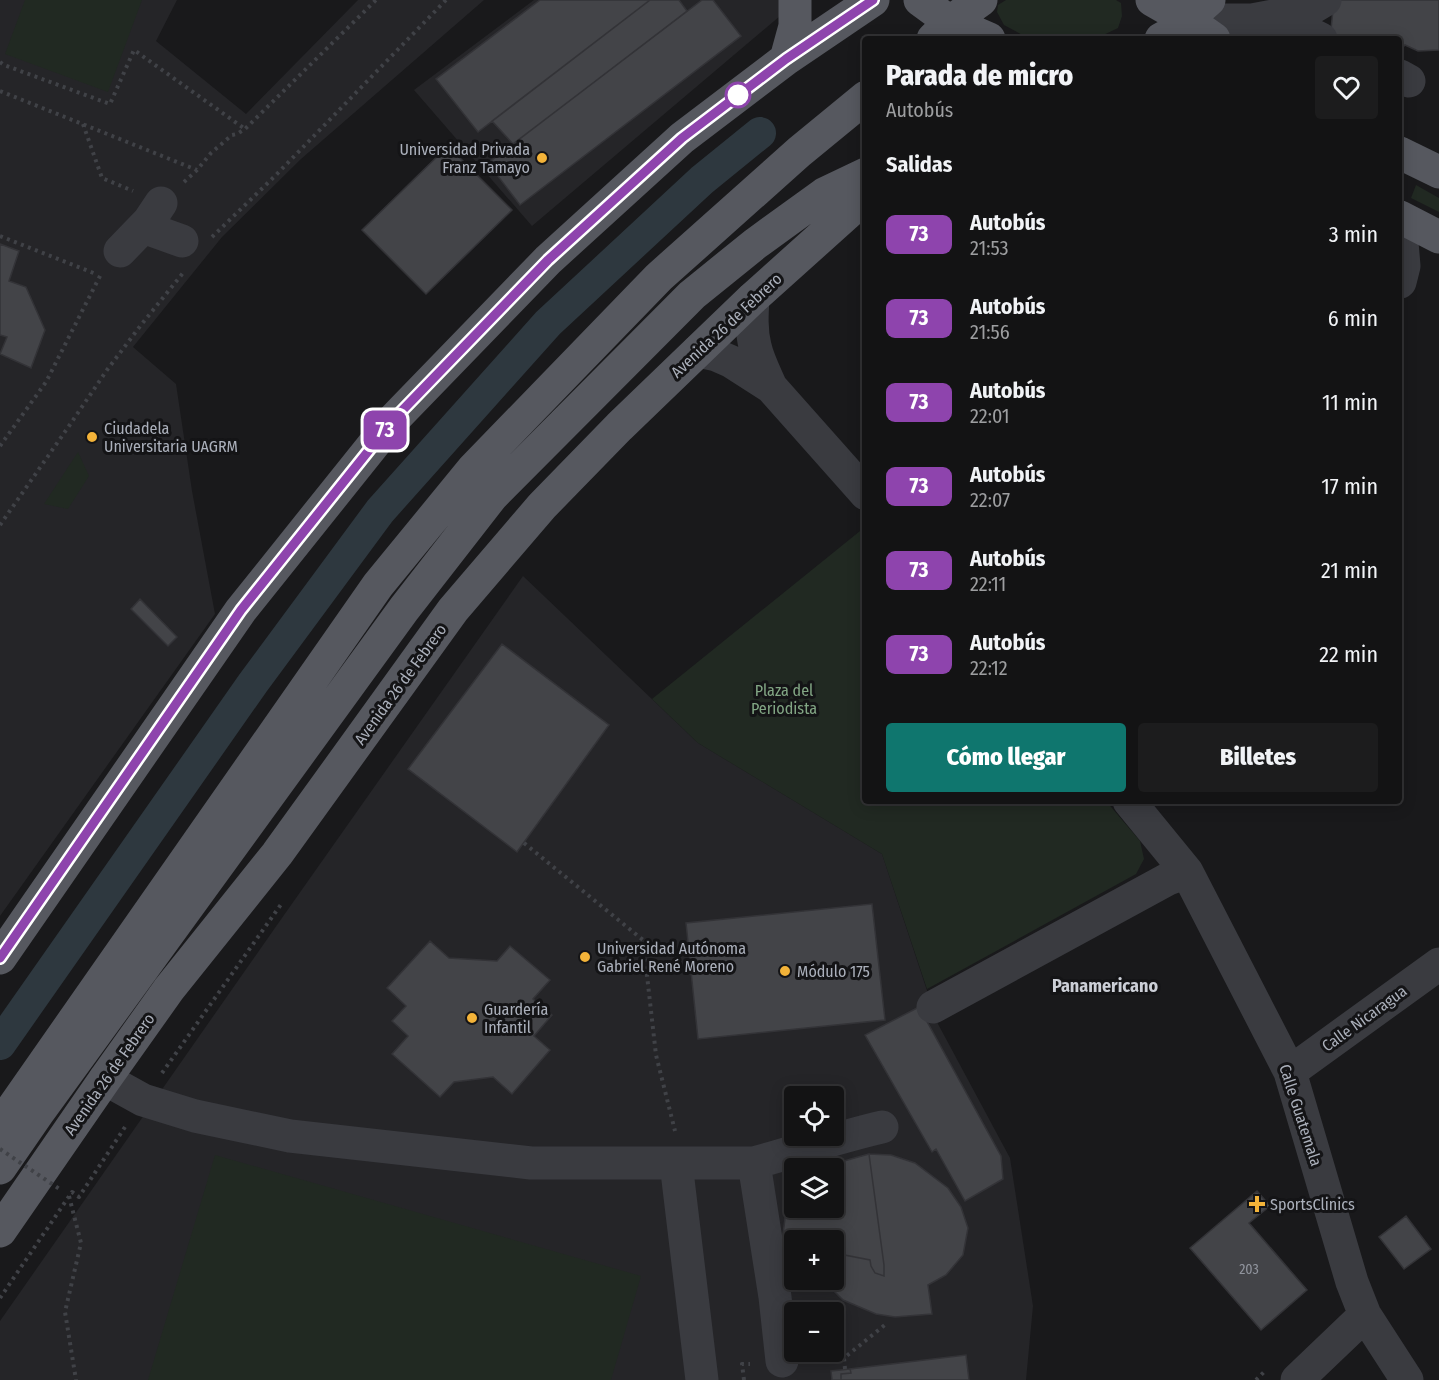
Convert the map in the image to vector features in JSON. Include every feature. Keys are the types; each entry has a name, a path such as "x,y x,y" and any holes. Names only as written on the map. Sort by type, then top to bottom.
{"main road":[{"path":"786,59 795,26 795,0"},
{"path":"0,958 241,610 394,419 548,260 682,138 786,59 873,0"},
{"path":"920,0 941,31 970,36"},
{"path":"941,31 981,0"},
{"path":"1152,0 1198,10 1212,36"},
{"path":"1166,36 1198,10"},
{"path":"0,1126 378,585 473,469 659,277 799,152 862,100"},
{"path":"1402,155 1439,172"},
{"name":"Avenida 26 de Febrero","path":"0,1168 404,609 492,496 692,295 755,244 824,194 862,176"},
{"name":"Avenida 26 de Febrero","path":"0,1231 169,989 277,854 453,610 542,506 619,427 753,298 862,198"},
{"path":"1402,219 1439,237"},
{"path":"40,1110 169,989"}],"street":[{"path":"1252,20 1310,9 1325,0"},
{"path":"1198,10 1252,20 1315,36"},
{"path":"110,263 152,215 182,241"},
{"path":"1402,242 1404,266 1402,274"},
{"path":"753,298 752,324 755,346 771,387"},
{"path":"698,351 732,362 771,387 862,489"},
{"name":"Calle Guatemala","path":"1131,804 1187,872 1290,1072 1352,1282 1365,1315 1407,1380"},
{"path":"933,1007 1168,879 1187,872"},
{"name":"Calle Nicaragua","path":"1290,1072 1439,964"},
{"path":"105,1079 143,1100 195,1116 290,1136 531,1163 754,1163 882,1127"},
{"path":"679,1163 702,1380"},
{"path":"754,1163 775,1297 782,1361"},
{"path":"1284,1373 1365,1315"}],"path":[{"path":"83,124 102,178 152,215 211,153 232,135 245,129 376,0"},
{"path":"0,62 110,104 134,50 245,129"},
{"path":"0,91 197,170"},
{"path":"0,236 110,263 46,382 0,446"},
{"path":"524,843 643,940 656,1055 679,1163"},
{"path":"0,1298 72,1192 79,1197 143,1100 286,897"},
{"path":"0,1149 61,1190"},
{"path":"69,1196 81,1243 65,1312 76,1380"},
{"path":"845,1369 844,1358 886,1324"},
{"path":"742,1364 744,1380"},
{"path":"1256,1380 1284,1373"}],"shaded area":[{"name":"Ciudadela Universitaria UAGRM","path":"0,0 177,0 156,41 246,114 358,0 484,0 301,159 222,237 133,347 176,384 192,491 215,614 0,916"},
{"name":"Universidad Privada Franz Tamayo","path":"534,0 781,0 780,16 532,226 414,90"},
{"name":"Universidad Autónoma Gabriel René Moreno","path":"523,576 698,743 882,854 938,1024 1010,1158 1033,1306 1026,1380 0,1380 0,1321"}],"green space":[{"path":"25,0 142,0 108,92 5,54"},
{"path":"1006,0 1116,0 1121,3 1122,16 1118,28 1101,36 1024,36 1004,25 997,12 998,5"},
{"path":"1416,185 1439,198 1439,212 1411,198"},
{"path":"78,452 89,476 68,509 44,504"},
{"name":"Plaza del Periodista","path":"862,529 862,804 1109,804 1140,841 1144,859 1136,874 927,989 882,854 698,743 652,699"},
{"path":"215,1155 641,1276 611,1380 148,1380"}],"building":[{"path":"540,0 650,0 478,132 436,79"},
{"path":"650,0 679,0 687,11 513,144 492,121"},
{"path":"702,0 713,0 741,36 520,205 488,163"},
{"path":"1334,0 1439,0 1439,50 1418,51 1405,45 1402,48 1402,36 1330,36"},
{"path":"448,146 512,210 426,294 362,230"},
{"path":"0,244 19,251 9,281 26,287 45,330 31,368 0,354 7,337 0,335"},
{"path":"140,599 177,637 168,646 131,609"},
{"path":"502,644 609,725 517,852 408,769"},
{"name":"Módulo 175","path":"872,904 885,1020 698,1039 686,923"},
{"name":"Guardería Infantil","path":"430,941 449,958 497,961 510,946 550,980 533,999 552,1015 534,1036 550,1050 512,1094 493,1077 454,1082 440,1097 392,1054 408,1036 392,1021 406,1006 387,988"},
{"path":"919,1007 1001,1156 1003,1179 965,1201 936,1149 932,1152 865,1035"},
{"path":"869,1154 884,1276 875,1273 870,1260 844,1255 844,1230 784,1230 784,1243 782,1243 785,1218 844,1218 844,1161"},
{"path":"869,1154 891,1155 915,1163 948,1188 961,1207 968,1228 963,1255 946,1275 928,1285 932,1314 895,1317 876,1314 843,1300 833,1290 844,1290 844,1255 870,1260 875,1273 884,1276"},
{"path":"1257,1191 1270,1206 1249,1223 1307,1290 1261,1330 1190,1248"},
{"path":"1406,1216 1431,1249 1404,1269 1379,1237"},
{"path":"966,1355 969,1380 841,1380 841,1374 851,1373 850,1369"},
{"path":"850,1369 851,1373 841,1374 841,1380 832,1380 831,1371"}],"waterway":[{"path":"0,1044 253,683 380,511 548,323 702,180 760,133"}],"bus line":[{"name":"73","path":"0,958 241,610 394,419 548,260 682,138 786,59 873,0"}],"place":[{"name":"Universidad Privada Franz Tamayo","path":"542,158"},
{"name":"Ciudadela Universitaria UAGRM","path":"92,437"},
{"name":"Universidad Autónoma Gabriel René Moreno","path":"585,957"},
{"name":"Módulo 175","path":"785,971"},
{"name":"Guardería Infantil","path":"472,1018"},
{"name":"SportsClinics","path":"1257,1204"}],"district":[{"name":"Panamericano","path":"1105,986"}]}
